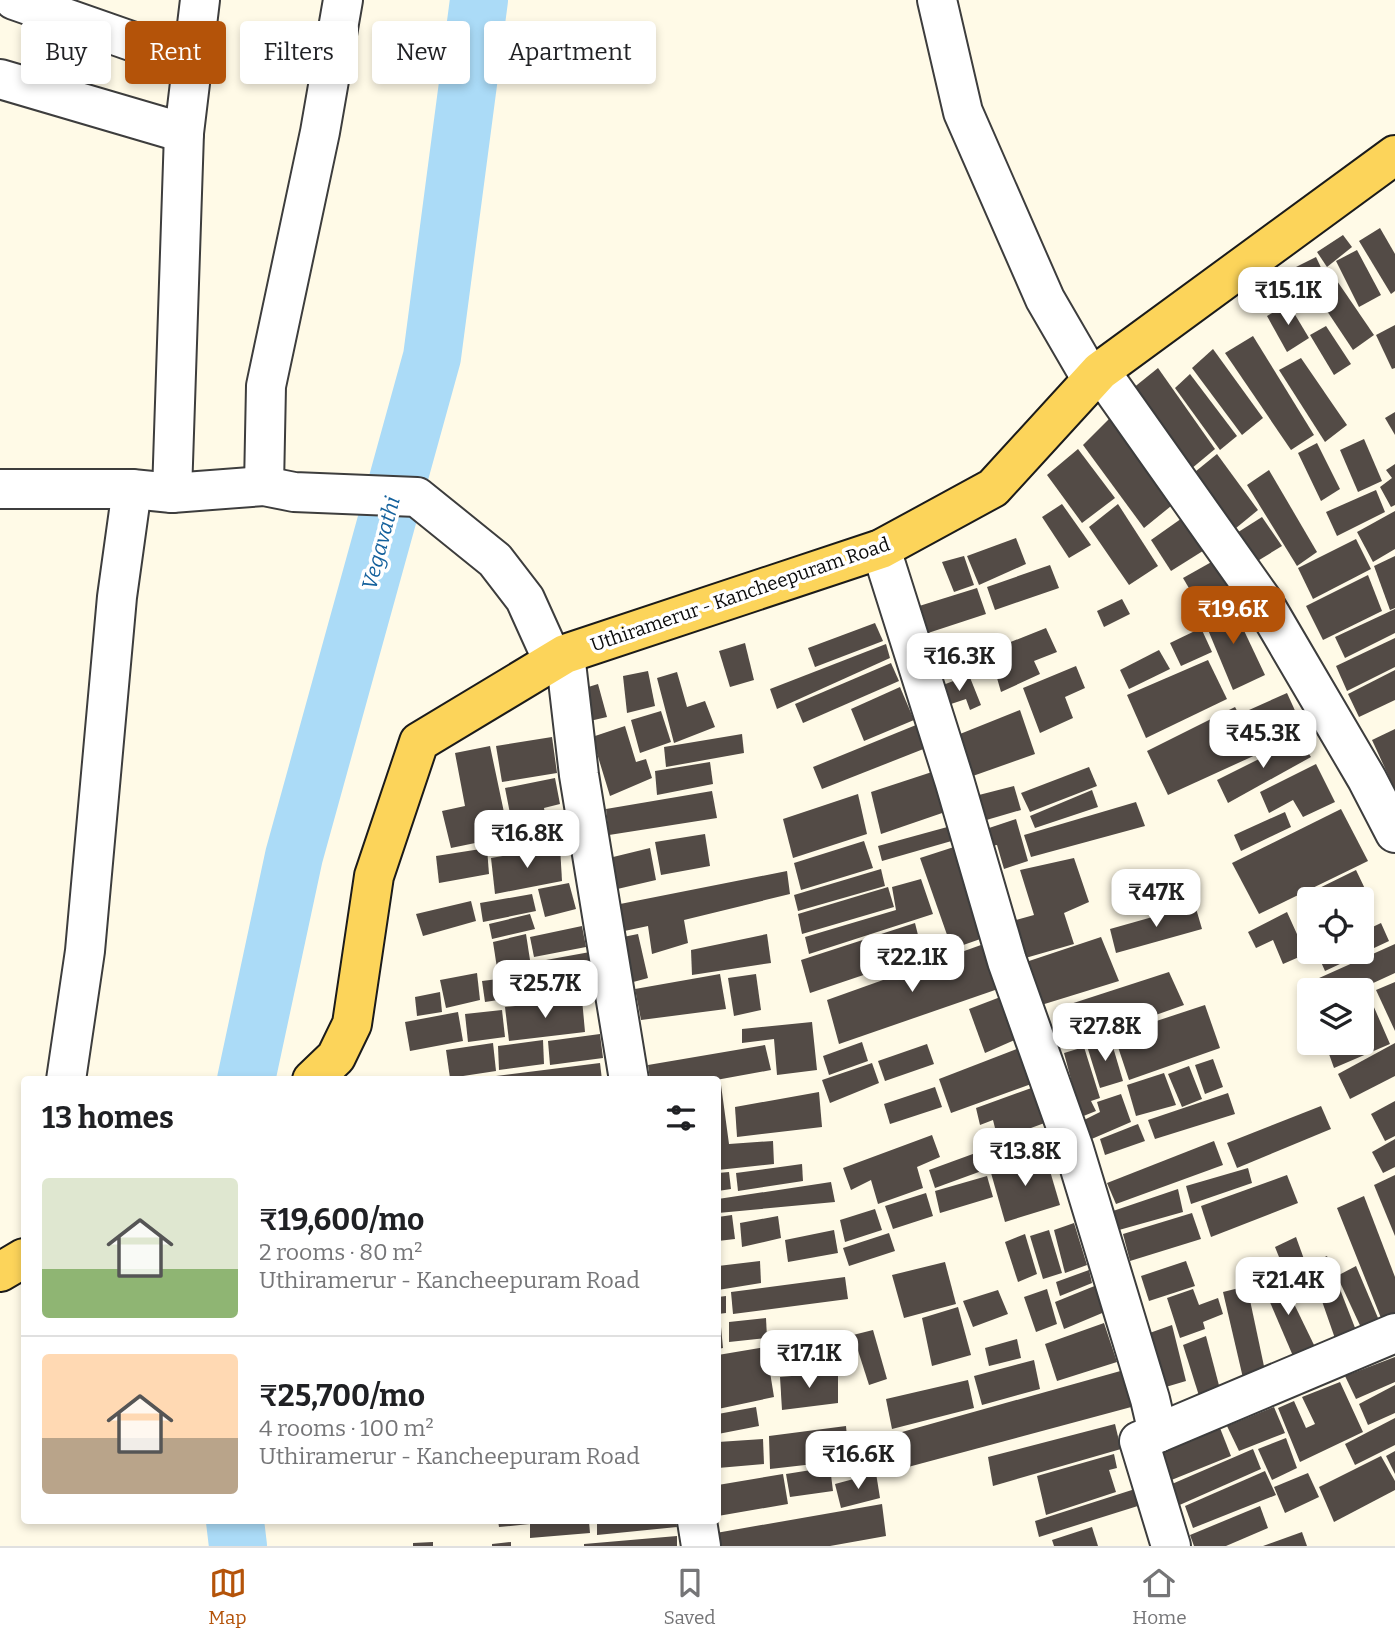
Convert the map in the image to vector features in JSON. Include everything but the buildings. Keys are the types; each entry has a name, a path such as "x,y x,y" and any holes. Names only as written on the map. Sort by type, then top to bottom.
{"main road":[{"name":"Uthiramerur - Kancheepuram Road","path":"316,1076 336,1057 352,1024 374,876 419,742 559,657 881,550 993,488 1096,376 1395,155"},
{"path":"0,1272 21,1260"}],"street":[{"path":"14,0 125,39"},
{"path":"198,21 200,0"},
{"path":"279,489 266,386 320,131 344,0"},
{"path":"937,0 963,112 1045,299 1096,376 1262,600 1367,779 1395,833"},
{"path":"0,79 184,132"},
{"path":"172,493 184,132 191,84"},
{"path":"0,489 132,489 172,493 279,489 417,497 495,560 525,599 559,657 628,1076"},
{"path":"67,1076 85,951 117,597 132,489"},
{"path":"881,550 955,782 1007,961 1074,1149 1158,1433"},
{"path":"1171,1546 1139,1441 1395,1333"},
{"path":"697,1524 701,1546"}],"waterway":[{"name":"Vegavathi","path":"247,1076 294,856 432,357 479,0"},
{"name":"Vegavathi","path":"235,1524 238,1546"}]}
